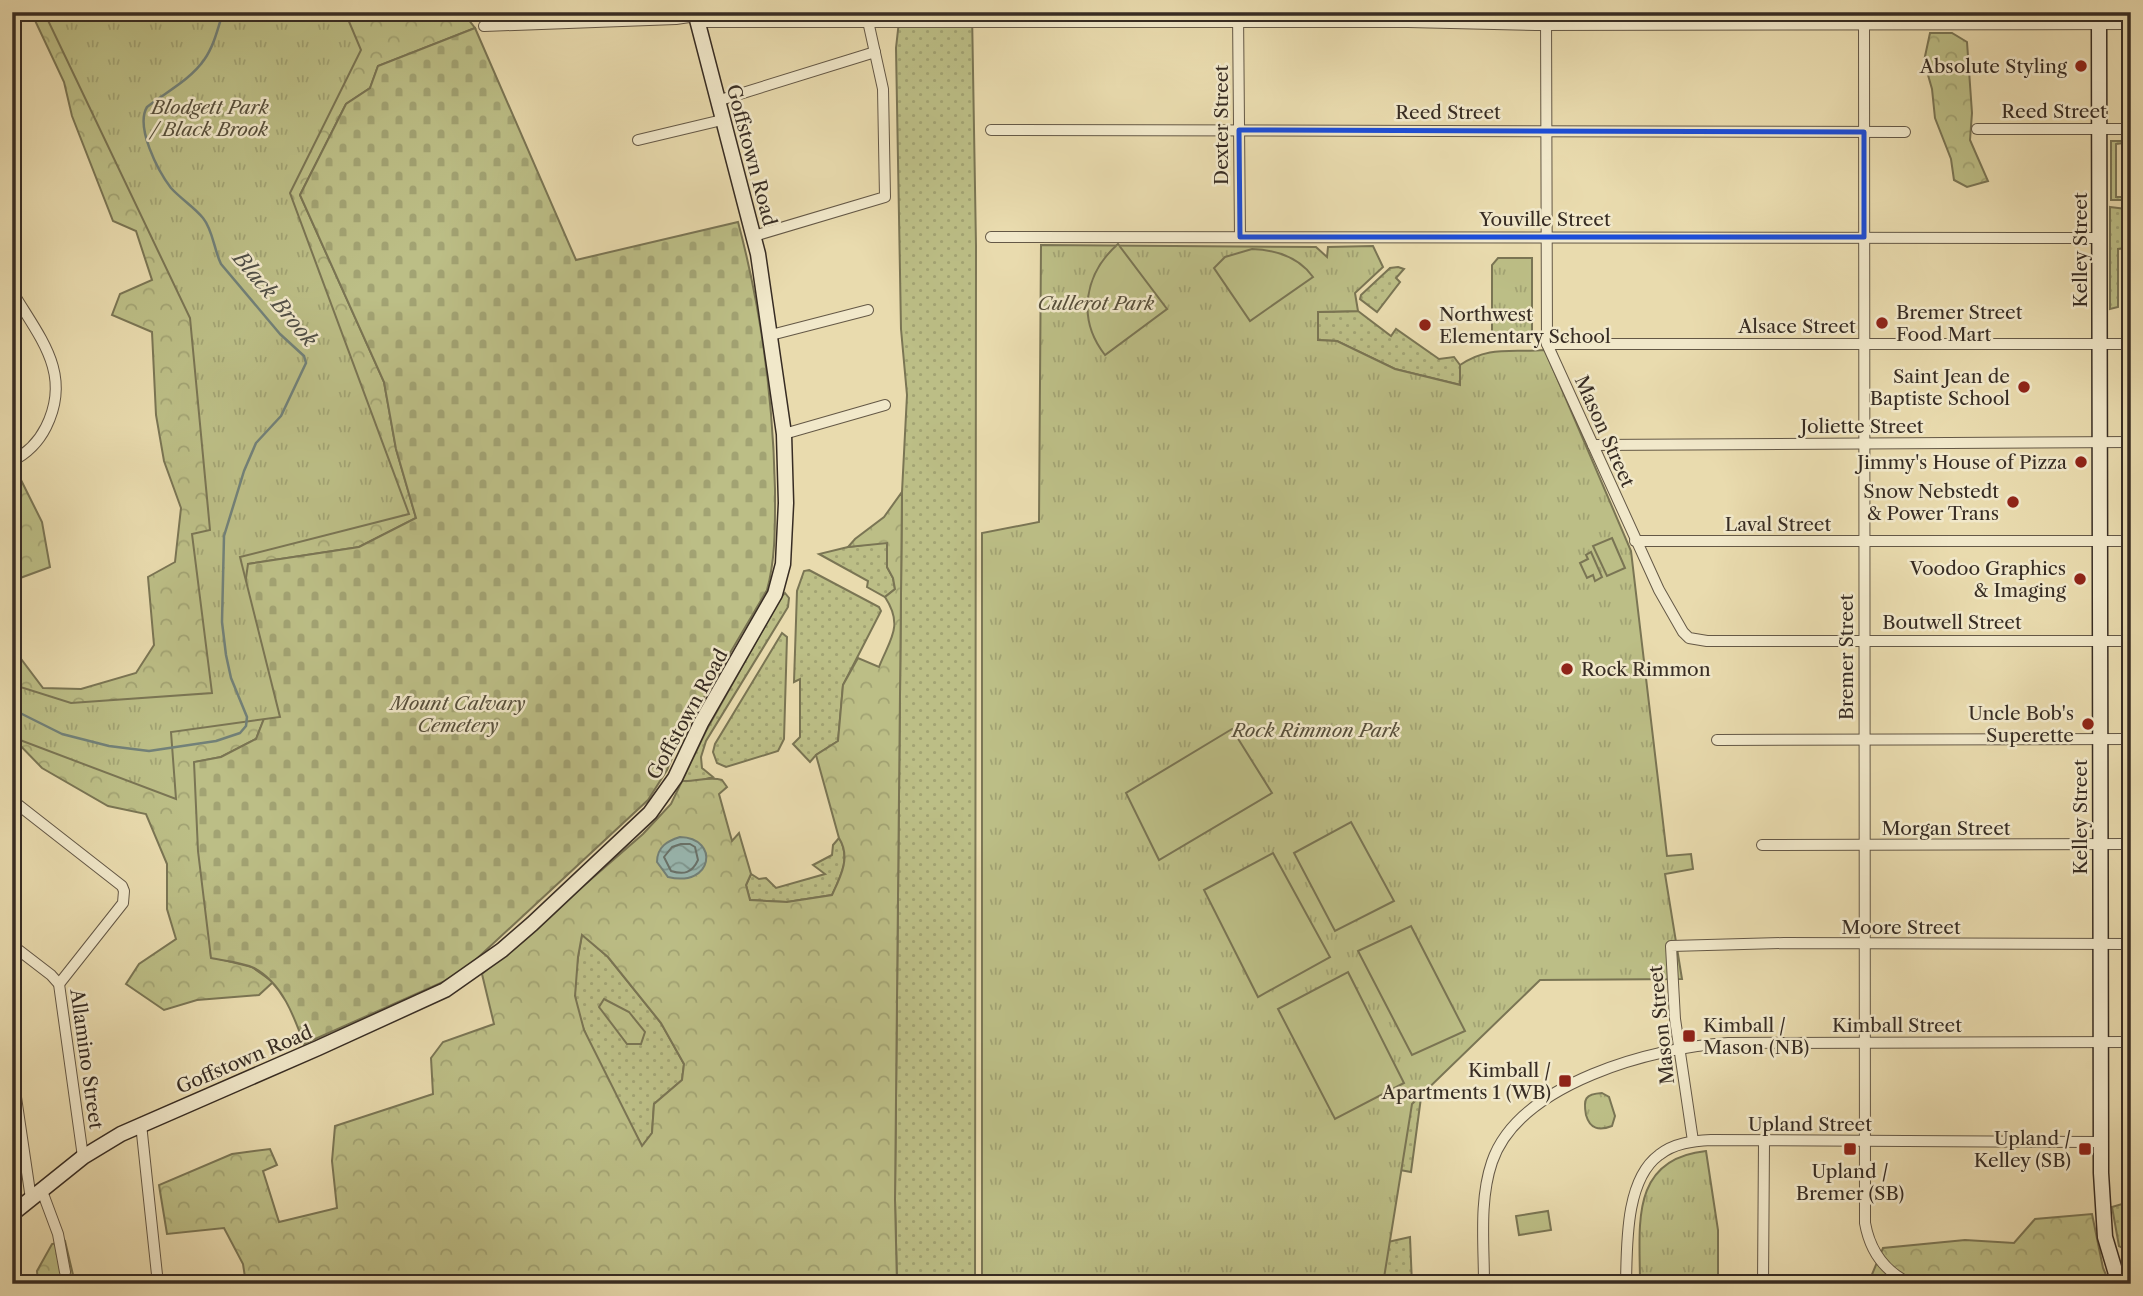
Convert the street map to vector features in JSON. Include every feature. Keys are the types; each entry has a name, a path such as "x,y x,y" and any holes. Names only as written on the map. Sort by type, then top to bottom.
{"main road":[{"name":"Goffstown Road","path":"12,1214 83,1157 141,1124 445,990 502,950 533,924 650,813 675,778 701,723 775,594 784,548 786,481 784,434 754,236 696,17"},
{"name":"Kelley Street","path":"2099,18 2099,944 2102,1216 2105,1237 2119,1284"}],"street":[{"path":"754,236 885,197 883,89 866,12"},
{"name":"Mason Street","path":"1545,12 1548,344 1635,541 1659,590 1689,638"},
{"path":"484,26 696,17 869,24 1238,18 1546,25 1864,18 2099,18 2131,24"},
{"name":"Dexter Street","path":"1238,18 1240,237"},
{"name":"Bremer Street","path":"1864,18 1865,1223 1870,1242 1880,1261 1911,1284"},
{"path":"718,101 875,52"},
{"path":"638,141 722,120"},
{"name":"Reed Street","path":"1977,129 2131,129"},
{"name":"Reed Street","path":"991,130 1905,132"},
{"name":"Youville Street","path":"991,237 2099,239"},
{"path":"12,291 48,352 58,394 52,415 40,439 26,453 12,461"},
{"path":"771,335 868,310"},
{"name":"Alsace Street","path":"1548,344 2131,344"},
{"path":"784,434 885,405"},
{"name":"Joliette Street","path":"1592,445 2131,442"},
{"name":"Laval Street","path":"1635,541 2131,541"},
{"name":"Boutwell Street","path":"1689,638 1706,641 2131,641"},
{"path":"1717,740 2131,739"},
{"path":"12,800 122,886 124,891 123,903 59,984"},
{"name":"Morgan Street","path":"1762,845 2131,844"},
{"name":"Moore Street","path":"1671,946 2131,944"},
{"name":"Allamino Street","path":"12,945 59,984 83,1157"},
{"name":"Mason Street","path":"1671,946 1673,993 1693,1141"},
{"name":"Kimball Street","path":"1484,1284 1484,1215 1488,1174 1494,1155 1511,1129 1532,1107 1613,1067 1680,1047 1728,1042 2131,1042"},
{"path":"14,1084 36,1195 58,1234 65,1272"},
{"path":"141,1124 158,1284"},
{"name":"Upland Street","path":"1626,1284 1628,1230 1640,1180 1651,1161 1679,1145 1693,1141 2101,1142"},
{"path":"1763,1284 1764,1142"}],"highlighted area":[{"path":"1239,130 1864,132 1864,237 1240,237"}],"green space":[{"name":"Blodgett Park / Black Brook","path":"31,12 451,12 456,19 468,19 475,28 378,66 370,88 346,104 300,195 384,382 396,449 416,518 359,547 248,564 265,716 256,739 221,757 195,762 211,957 252,967 273,982 259,995 197,1000 164,1010 126,984 139,964 176,939 167,909 167,864 146,814 108,806 42,768 12,737 12,647 43,688 81,689 136,673 154,645 148,577 175,562 181,508 164,461 156,415 152,332 112,315 120,294 152,280 136,231 113,221 72,116 64,82"},
{"name":"Blodgett Park / Black Brook","path":"44,12 345,12 361,50 290,193 409,514 240,557 280,717 171,732 176,799 12,737 12,663 14,685 71,703 212,693 192,534 210,530 190,318"},
{"path":"900,12 972,12 976,246 975,1284 897,1284 895,1200 902,492 907,395 901,329 896,48"},
{"name":"Mount Calvary Cemetery","path":"475,28 576,260 738,222 759,321 772,421 775,489 772,565 767,590 682,735 667,770 648,800 470,965 443,982 304,1044 286,1001 264,974 244,964 211,958 198,851 194,762 221,757 256,739 265,716 242,606 248,564 359,547 416,518 396,449 384,382 300,195 346,104 370,88 378,66"},
{"path":"1930,33 1952,33 1967,42 1972,113 1970,140 1988,181 1967,187 1954,180 1951,159 1935,118 1932,89 1924,61"},
{"path":"2111,141 2124,141 2116,144 2116,197 2131,197 2131,200 2111,200"},
{"path":"2110,207 2126,209 2131,229 2126,248 2118,249 2118,307 2110,309"},
{"name":"Cullerot Park","path":"1118,244 1167,309 1105,355 1090,326 1088,296 1098,268"},
{"name":"Rock Rimmon Park","path":"1041,245 1316,247 1327,257 1328,247 1373,246 1383,267 1355,293 1358,311 1318,312 1318,340 1337,341 1395,369 1460,385 1460,365 1471,359 1491,352 1545,350 1631,551 1667,856 1691,854 1693,869 1665,874 1682,979 1540,980 1412,1104 1383,1284 982,1284 982,533 1039,522"},
{"path":"1252,249 1286,256 1301,264 1313,277 1250,321 1214,268 1225,257"},
{"path":"1498,258 1532,258 1532,337 1492,337 1492,265"},
{"path":"1390,268 1404,269 1396,278 1400,282 1377,312 1360,299"},
{"path":"1358,311 1391,336 1396,329 1439,359 1454,357 1460,365 1461,385 1395,369 1337,341 1317,340 1318,312"},
{"path":"17,472 42,522 50,567 12,581 12,474"},
{"path":"902,492 895,1200 897,1284 246,1284 243,1264 224,1228 167,1234 159,1185 232,1154 270,1149 277,1165 263,1171 279,1222 337,1208 332,1161 335,1126 433,1094 431,1058 443,1042 494,1024 482,974 643,834 671,804 682,781 717,779 722,780 727,787 719,794 732,841 739,833 751,874 746,885 750,900 787,902 832,895 839,881 844,852 816,755 838,741 843,685 858,658 879,667 891,640 894,616 885,597 895,589 887,567 887,543 848,547 884,517","holes":["582,935 608,957 661,1023 684,1064 682,1080 654,1104 652,1133 642,1146 584,1030 575,996"]},
{"path":"1612,538 1625,568 1607,576 1593,546"},
{"path":"887,542 887,567 895,589 885,597 867,587 868,581 819,554 848,547"},
{"path":"1591,552 1602,577 1595,581 1593,575 1587,578 1580,563 1588,559 1586,555"},
{"path":"809,570 879,607 881,611 843,685 838,741 810,762 793,744 800,737 800,679 794,682 797,591 804,571"},
{"path":"785,593 789,598 788,607 706,741 701,757 702,768 713,777 695,782 682,781 706,731"},
{"path":"782,633 787,637 784,739 778,751 726,767 717,763 713,752 715,744"},
{"path":"1232,729 1272,793 1159,860 1126,793"},
{"path":"1351,822 1394,901 1335,931 1294,853"},
{"path":"839,838 843,845 844,859 832,895 787,902 750,900 746,885 751,874 759,879 766,878 776,888 825,874 813,865 832,855 833,845"},
{"path":"1273,853 1330,957 1258,997 1204,890"},
{"path":"1411,926 1465,1031 1412,1055 1358,951"},
{"path":"582,934 608,957 661,1023 684,1064 682,1080 654,1104 652,1133 642,1146 592,1049 577,1009 576,978"},
{"path":"1348,972 1404,1083 1335,1119 1278,1009"},
{"path":"604,999 629,1012 645,1032 641,1044 627,1044 599,1007"},
{"path":"1422,1090 1411,1172 1378,1166 1379,1131"},
{"path":"1602,1093 1609,1097 1615,1116 1612,1126 1599,1128 1590,1123 1585,1105 1586,1098"},
{"path":"1706,1151 1718,1230 1718,1284 1640,1284 1641,1219 1644,1199 1651,1181 1663,1167 1681,1157"},
{"path":"2122,1204 2123,1215 2131,1225 2131,1257 2128,1251 2119,1246 2112,1207"},
{"path":"1548,1211 1551,1230 1519,1235 1516,1216"},
{"path":"2092,1214 2103,1268 2110,1284 1868,1284 1883,1248 1965,1240 2014,1243 2035,1219"},
{"path":"1410,1237 1412,1284 1380,1284 1370,1246"},
{"path":"65,1241 73,1284 38,1284 37,1271 52,1244"}],"water":[{"path":"680,837 693,839 701,845 706,853 706,862 694,876 668,877 657,862 659,852 667,843"}],"waterway":[{"name":"Black Brook","path":"12,709 62,734 109,746 149,751 216,741 240,733 246,726 247,717 231,678 222,622 224,536 244,471 256,443 281,416 306,363 304,356 280,334 221,264 206,223 171,188 160,171 144,126 147,107 185,80 204,60 213,43 223,12"}],"place":[{"name":"Absolute Styling","path":"2081,66"},
{"name":"Bremer Street Food Mart","path":"1882,323"},
{"name":"Northwest Elementary School","path":"1425,325"},
{"name":"Saint Jean de Baptiste School","path":"2024,387"},
{"name":"Jimmy's House of Pizza","path":"2081,462"},
{"name":"Snow Nebstedt & Power Trans","path":"2013,502"},
{"name":"Voodoo Graphics & Imaging","path":"2080,579"},
{"name":"Rock Rimmon","path":"1567,669"},
{"name":"Uncle Bob's Superette","path":"2088,724"},
{"name":"Kimball / Mason (NB)","path":"1689,1036"},
{"name":"Kimball / Apartments 1 (WB)","path":"1565,1081"},
{"name":"Upland / Bremer (SB)","path":"1850,1149"},
{"name":"Upland / Kelley (SB)","path":"2085,1149"}]}
